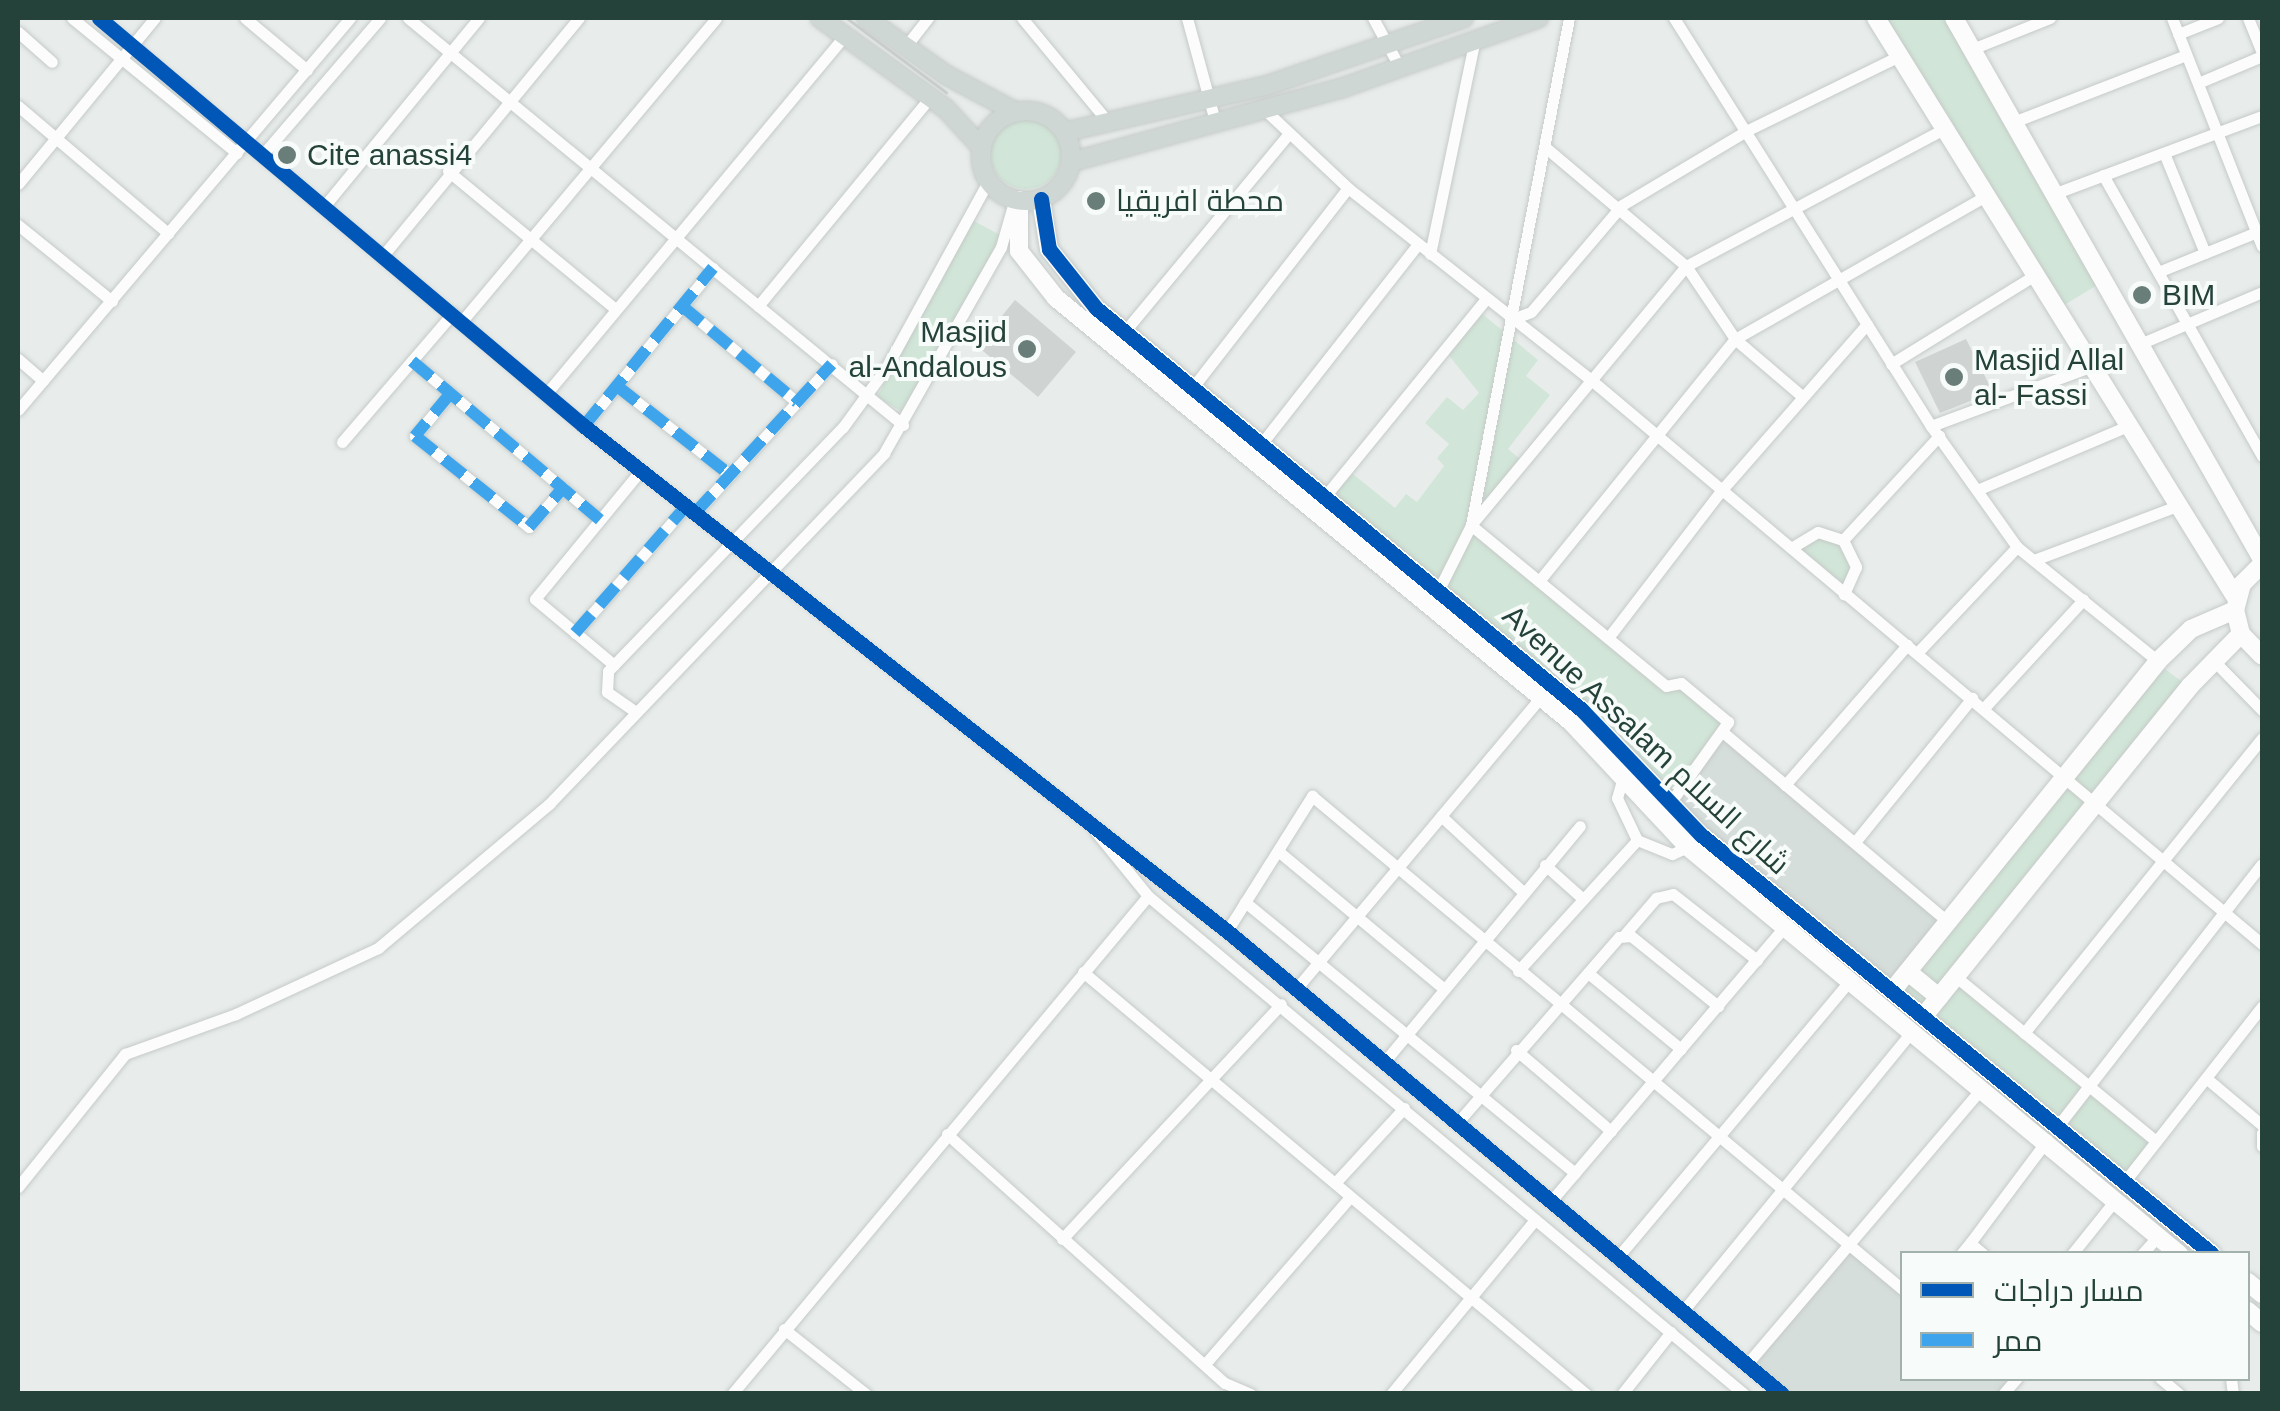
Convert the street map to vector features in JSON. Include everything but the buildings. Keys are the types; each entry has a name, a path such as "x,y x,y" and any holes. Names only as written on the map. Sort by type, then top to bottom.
{"main road":[{"path":"820,18 930,97 982,148 990,180 1017,199 1041,199 1061,184 1071,162 1065,132 1044,114 1016,112 866,18"},
{"path":"1065,132 1212,99 1390,46 1464,18"},
{"path":"1071,162 1265,110 1400,68 1475,38 1540,18"},
{"path":"982,148 994,124 1016,112"}],"street":[{"path":"23,18 18,28 52,62"},
{"path":"72,18 237,153"},
{"path":"99,18 326,204 584,426 1227,930 1782,1394"},
{"path":"18,184 155,18"},
{"path":"245,18 307,70"},
{"path":"18,410 350,18"},
{"path":"264,152 380,18"},
{"path":"408,18 903,424"},
{"path":"326,204 479,18"},
{"path":"384,253 507,98 579,18"},
{"path":"342,442 528,238 716,18"},
{"path":"906,46 928,18"},
{"path":"1022,18 1108,122"},
{"path":"1187,18 1215,121"},
{"path":"1373,18 1400,68"},
{"path":"1471,525 1570,18"},
{"path":"1674,18 1891,364 2017,547 2158,661"},
{"path":"1876,18 2177,506 2235,604 2241,634 2262,656"},
{"path":"1892,992 2158,661 2190,629 2235,604 2262,562 2142,343 1954,18"},
{"path":"2010,18 2017,30"},
{"path":"1972,50 2050,18"},
{"path":"2172,18 2262,246"},
{"path":"2178,34 2218,18"},
{"path":"2198,83 2262,54 2248,18"},
{"path":"546,394 846,34"},
{"path":"1430,254 1475,38"},
{"path":"2016,121 2186,54"},
{"path":"1510,320 1531,312 1622,205 1746,131 1900,56"},
{"path":"758,306 930,97"},
{"path":"18,106 168,234"},
{"path":"1265,110 1287,136 1348,188 1510,320 1590,379 1652,436 2065,775 2262,944"},
{"path":"2056,193 2262,116"},
{"path":"1435,597 1471,525 1686,266 1790,206 1945,128"},
{"path":"1125,331 1287,136"},
{"path":"1545,147 1622,205 1686,266 1735,340 1803,397"},
{"path":"2164,153 2205,254"},
{"path":"448,171 614,308"},
{"path":"2103,175 2262,456"},
{"path":"632,710 605,686 614,665 868,394 990,180"},
{"path":"1193,387 1348,188"},
{"path":"1538,581 1652,436 1735,340 1987,195"},
{"path":"18,1187 126,1054 280,996 396,937 549,804 632,710 771,574 903,424 1010,249 1017,199"},
{"name":"Avenue Assalam شارع السلام","path":"1041,199 1058,266 1125,331 1326,495 1541,697 1607,747 1623,778 1688,847 1850,980 1918,1024 2052,1134 2116,1200 2176,1251"},
{"path":"18,225 112,301"},
{"path":"2158,272 2257,232"},
{"path":"1262,444 1418,244"},
{"name":"Avenue Assalam شارع السلام","path":"1010,249 1056,298 1435,597 1892,992 1982,1088 2125,1182 2208,1251"},
{"path":"584,426 713,268"},
{"path":"1891,364 2035,275"},
{"path":"2142,343 2262,292"},
{"path":"1326,495 1485,300"},
{"path":"682,306 797,402"},
{"path":"1608,638 1720,492 1867,324"},
{"path":"18,359 43,381"},
{"path":"412,362 600,520"},
{"path":"575,633 832,364"},
{"path":"1843,540 1935,431 2092,366"},
{"path":"617,386 730,475"},
{"path":"450,394 415,436 530,527 562,488"},
{"path":"1977,490 2128,426"},
{"path":"614,665 535,600 640,471"},
{"path":"2034,560 2177,506"},
{"path":"1471,525 1666,686 1681,683 1728,722 1725,734 1670,803"},
{"path":"1790,548 1818,532 1843,540 1856,567 1844,594"},
{"path":"1786,784 1912,649 2017,547"},
{"path":"1984,708 2082,600"},
{"path":"1683,1311 1784,1194 1938,997 2100,805 2214,660 2241,634"},
{"path":"2214,660 2262,710"},
{"path":"1296,989 1541,697"},
{"path":"1854,842 1972,698"},
{"path":"1725,734 1948,922"},
{"path":"2024,1033 2262,738"},
{"path":"1623,778 1618,798 1637,840 1672,854 1688,847"},
{"path":"1227,930 1312,796 1718,1140 1900,1287"},
{"path":"1441,816 1522,891"},
{"path":"1385,1061 1522,891 1580,826"},
{"path":"1093,827 1148,896 1744,1394"},
{"path":"1518,971 1637,840"},
{"path":"1278,851 1443,988"},
{"path":"1966,1248 2262,864"},
{"path":"1545,865 1583,899"},
{"path":"1458,1122 1516,1050 1656,898 1673,894 1757,960"},
{"path":"732,1394 1148,896"},
{"path":"1245,902 1575,1173"},
{"path":"1551,1202 1785,926"},
{"path":"1625,934 1718,1006"},
{"path":"1083,972 1207,1082 1335,1183 1586,1394"},
{"path":"1908,972 1938,997"},
{"path":"1588,973 1681,1049"},
{"path":"1955,976 2156,1141"},
{"path":"1617,1258 1850,980"},
{"path":"1062,1238 1281,1004"},
{"path":"2125,1182 2262,1006"},
{"path":"1516,1050 1611,1131"},
{"path":"2206,1078 2262,1125"},
{"path":"1747,1364 1852,1246 1982,1088"},
{"path":"1335,1183 1404,1108"},
{"path":"2262,1133 2262,1146"},
{"path":"947,1134 1205,1364 1251,1394"},
{"path":"1205,1364 1350,1197"},
{"path":"2074,1251 2116,1200"},
{"path":"1391,1394 1535,1220"},
{"path":"2145,1251 2158,1236"},
{"path":"784,1328 866,1394"},
{"path":"1622,1394 1671,1332"}],"shaded area":[{"path":"1725,734 1948,922 1892,991 1670,803"},
{"path":"1853,1249 1900,1288 1900,1381 2013,1381 2001,1393 1785,1394 1752,1367"}],"green space":[{"path":"1882,18 1960,18 2109,278 2061,307"},
{"path":"1026,117 1052,127 1062,153 1052,179 1026,189 1000,179 990,153 1000,127"},
{"path":"972,220 1002,236 906,414 877,397"},
{"path":"1480,312 1538,360 1526,376 1550,395 1508,449 1521,460 1471,525 1672,689 1679,683 1731,726 1670,803 1326,495 1353,474 1395,508 1406,494 1417,502 1444,466 1437,458 1449,444 1425,423 1447,397 1463,410 1479,393 1447,353"},
{"path":"1813,536 1839,542 1852,564 1847,587 1796,545"},
{"path":"2158,664 2188,686 1956,975 2156,1141 2125,1181 1892,991"}],"tram line":[{"path":"847,18 946,92"}],"marked path":[{"path":"584,426 713,268"},
{"path":"682,306 797,402"},
{"path":"412,361 600,520"},
{"path":"695,513 832,364"},
{"path":"617,386 730,475"},
{"path":"450,394 415,436 529,527 563,488"},
{"path":"575,633 686,506"}],"cycle path":[{"path":"99,18 584,426 1227,931 1782,1394"},
{"path":"1041,199 1049,249 1096,308 1582,710 1700,834 2208,1251"}],"place":[{"name":"Cite anassi4","path":"287,155"},
{"name":"محطة افريقيا","path":"1096,201"},
{"name":"BIM","path":"2142,295"},
{"name":"Masjid al-Andalous","path":"1027,349"},
{"name":"Masjid Allal al- Fassi","path":"1954,377"}]}
